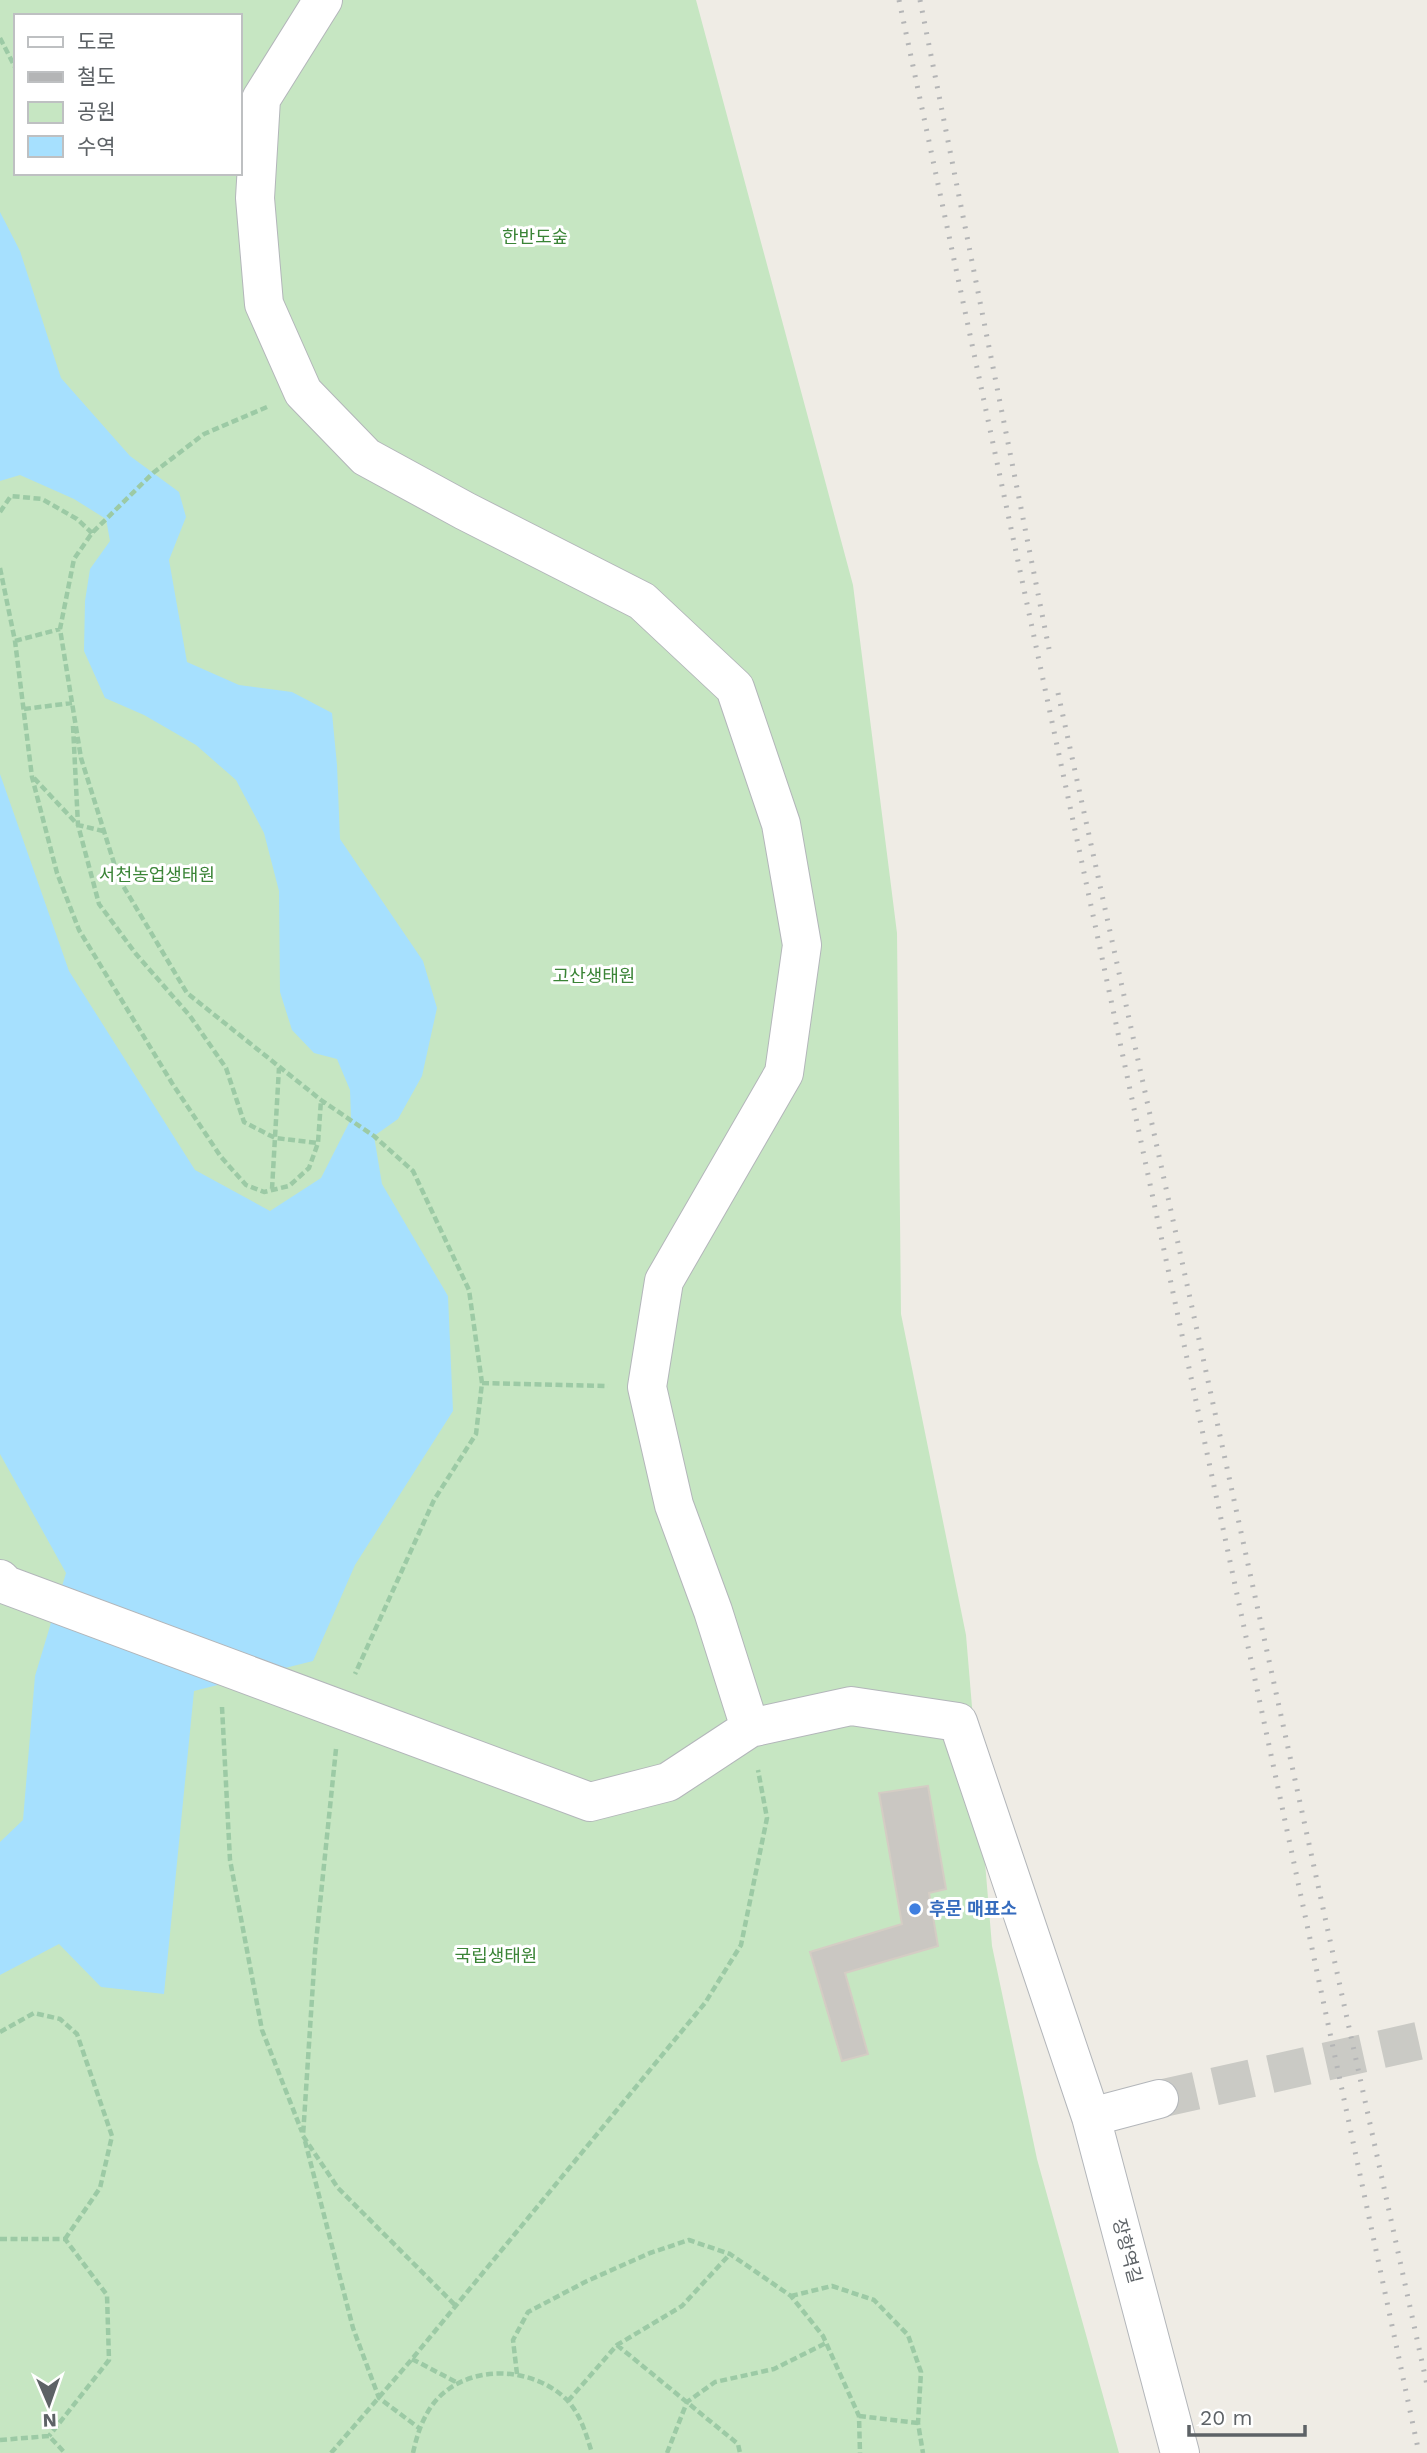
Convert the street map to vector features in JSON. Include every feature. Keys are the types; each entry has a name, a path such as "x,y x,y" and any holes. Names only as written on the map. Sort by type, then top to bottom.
{"street":[{"path":"0,1579 6,1585 590,1802 668,1782 750,1728 713,1611 674,1505 647,1387 664,1281 784,1073 802,945 781,824 735,688 642,601 366,457 303,392 264,304 254,198 261,99 323,0"},
{"name":"장항역길","path":"750,1728 851,1706 958,1722 1091,2117 1180,2453"},
{"path":"1091,2117 1159,2099"}],"path":[{"path":"0,38 14,65"},
{"path":"303,392 204,434 153,473 92,533 74,559 60,629 81,758 118,879 187,993 279,1068 374,1136 413,1171 469,1290 482,1383 476,1434 434,1500 340,1709 315,1952 303,2136 338,2188 456,2306"},
{"path":"0,512 11,496 41,499 77,519 92,533"},
{"path":"0,568 15,641 32,777 57,873 79,930 172,1083 221,1157 246,1185 264,1192 289,1186 309,1168 318,1143 321,1100"},
{"path":"15,641 60,629"},
{"path":"24,709 72,702"},
{"path":"72,702 78,825 99,904 136,954 190,1016 226,1068 244,1122 275,1138 318,1143"},
{"path":"32,777 78,825 104,831"},
{"path":"272,1189 279,1068"},
{"path":"482,1383 647,1387"},
{"path":"220,1665 230,1860 262,2030 303,2136 353,2328 379,2398 419,2428"},
{"path":"331,2453 412,2359 705,2003 741,1945 766,1818 750,1728"},
{"path":"0,2032 34,2013 60,2019 77,2034 112,2136 100,2188 65,2239"},
{"path":"0,2239 65,2239"},
{"path":"0,2440 49,2436 109,2360 107,2295 65,2239"},
{"path":"517,2374 513,2340 528,2312 587,2281 650,2253 689,2240 730,2254 791,2296 823,2336 859,2416 860,2453"},
{"path":"568,2401 617,2345 682,2306 730,2254"},
{"path":"791,2296 832,2286 874,2300 908,2335 921,2372 918,2423 923,2453"},
{"path":"667,2453 687,2402 715,2382 774,2369 826,2343"},
{"path":"617,2345 738,2444 740,2453"},
{"path":"412,2359 458,2384"},
{"path":"413,2453 419,2428 434,2402 458,2384 487,2374 517,2374 544,2383 568,2401 584,2425 592,2453"},
{"path":"859,2416 918,2423"},
{"path":"49,2436 65,2453"}],"green space":[{"name":"국립생태원","path":"0,0 696,0 853,585 897,933 901,1314 966,1635 992,1946 1037,2159 1119,2453 0,2453"}],"water":[{"path":"0,212 20,251 61,378 130,456 179,492 186,517 169,560 187,662 239,685 292,692 332,713 340,839 423,961 437,1008 422,1076 398,1119 374,1136 382,1184 448,1296 453,1411 355,1565 313,1661 194,1691 164,1994 101,1987 59,1944 0,1975 0,1842 23,1820 35,1676 66,1573 0,1454 0,774 69,971 195,1170 270,1211 321,1178 351,1119 350,1090 337,1059 314,1053 292,1030 280,992 279,891 264,833 236,780 196,745 144,715 105,698 84,651 85,601 90,569 110,541 106,519 74,499 20,475 0,481"}],"building":[{"name":"후문 매표소","path":"928,1786 946,1889 929,1893 938,1946 845,1973 868,2054 842,2061 810,1952 902,1924 879,1793"}],"tunnel":[{"path":"1159,2099 1427,2039"}],"railway":[{"path":"899,0 1419,2453"},
{"path":"920,0 1049,649"},
{"path":"1058,693 1427,2385"}],"place":[{"name":"후문 매표소","path":"915,1909"}],"park label":[{"name":"한반도숲","path":"535,237"},
{"name":"서천농업생태원","path":"157,875"},
{"name":"고산생태원","path":"594,976"}]}
